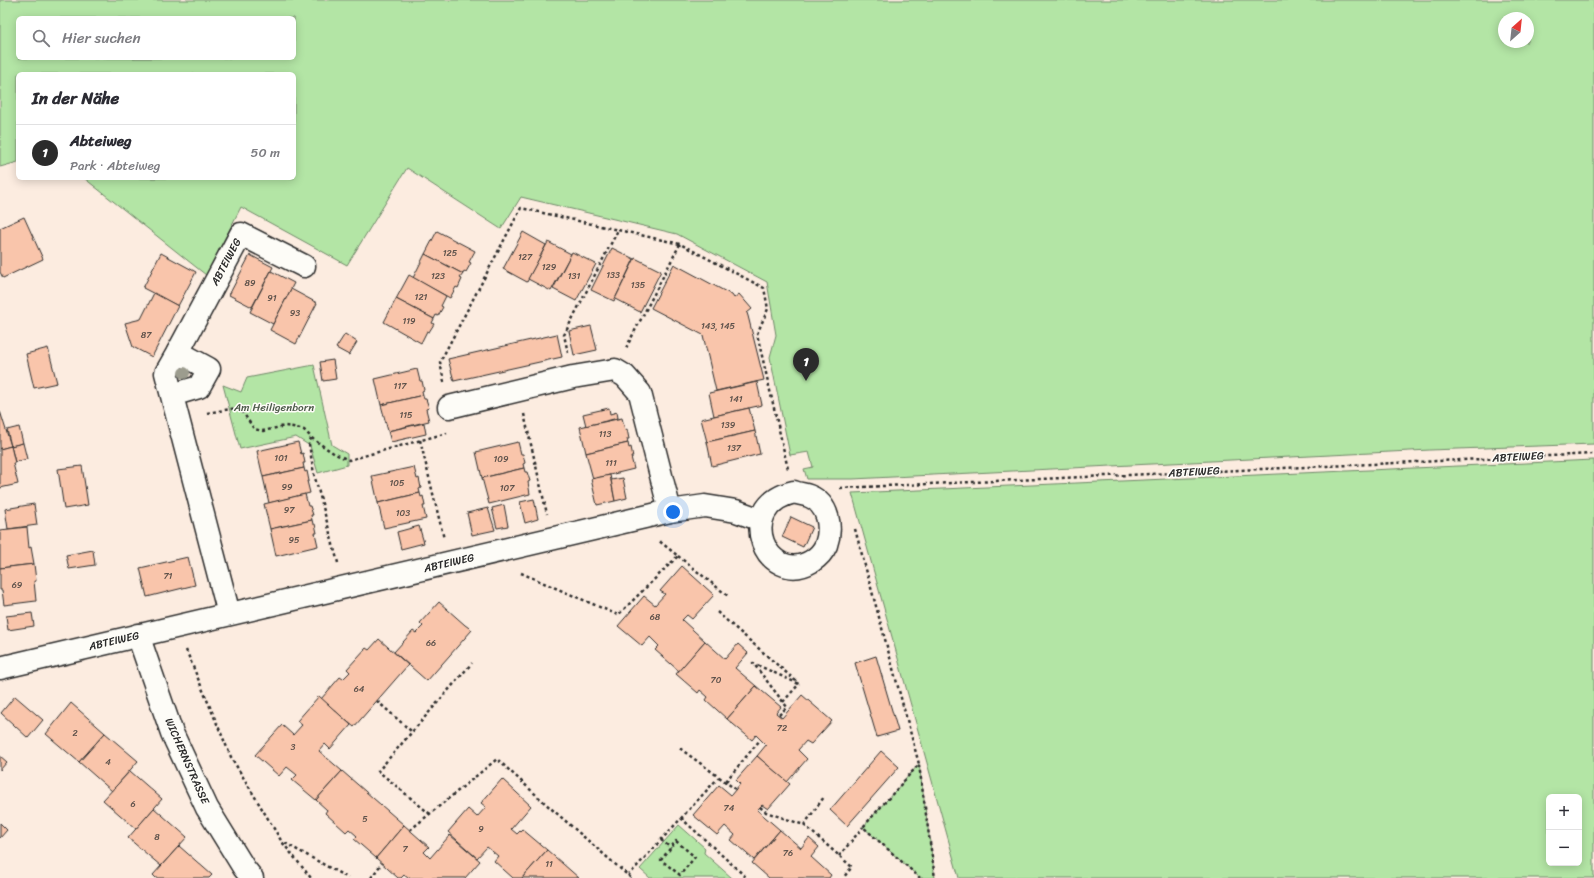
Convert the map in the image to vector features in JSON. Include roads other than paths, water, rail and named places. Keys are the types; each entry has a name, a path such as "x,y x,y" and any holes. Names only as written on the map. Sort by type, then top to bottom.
{"street":[{"name":"ABTEIWEG","path":"228,614 166,373 241,234 304,266"},
{"path":"172,394 199,387 209,370 178,352"},
{"path":"449,407 573,377 615,370 625,376 640,393 670,511"},
{"path":"794,492 809,496 823,507 827,516 829,537 825,548 817,558 807,564 797,566 785,565 775,560 767,552 762,542 760,532 761,520 766,509 776,500 786,494 794,492"},
{"name":"ABTEIWEG","path":"0,668 670,511 705,506 736,511 761,520"},
{"name":"WICHERNSTRASSE","path":"138,635 172,733 207,808 244,868 252,878"}],"place":[{"name":"Abteiweg","path":"806,381"}],"park label":[{"name":"Am Heiligenborn","path":"274,407"}]}
